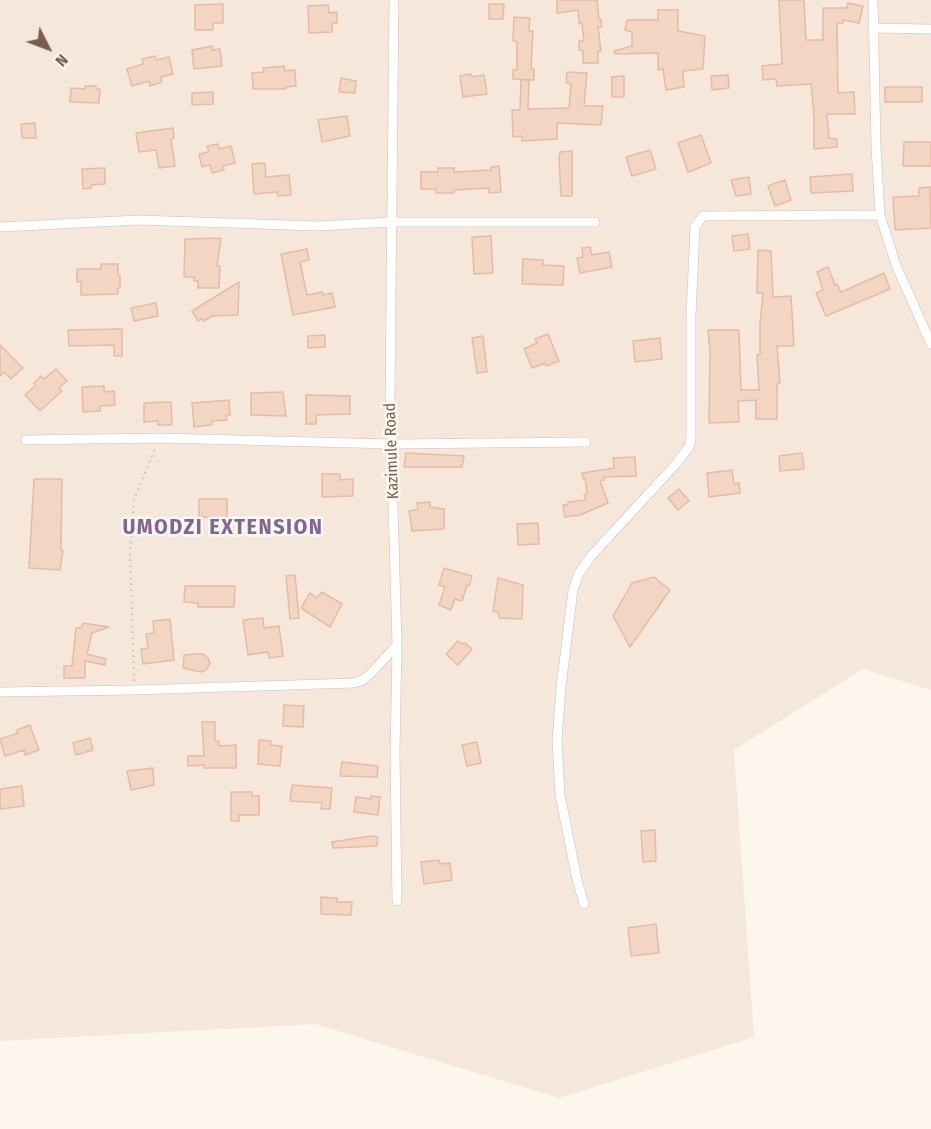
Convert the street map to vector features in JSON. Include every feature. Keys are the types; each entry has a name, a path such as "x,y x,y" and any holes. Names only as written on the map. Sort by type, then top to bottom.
{"street":[{"name":"Kazimule Road","path":"394,0 390,398 397,645 395,752 397,901"},
{"path":"873,0 880,215 896,265 931,344"},
{"path":"874,28 931,29"},
{"path":"584,904 560,795 557,741 573,590 579,573 592,555 647,497 689,447 693,433 691,315 695,227 703,216 880,215"},
{"path":"0,227 138,220 317,226 392,222 595,222"},
{"path":"26,440 160,438 392,444 586,442"},
{"path":"0,692 354,683 363,680 397,645"}],"path":[{"path":"134,690 130,553 134,499 160,438"}],"shaded area":[{"path":"0,0 931,0 931,690 863,669 734,750 754,1037 559,1098 315,1024 0,1041"}],"building":[{"path":"557,0 597,0 602,27 598,27 601,51 598,51 598,63 583,63 583,50 579,50 579,41 584,41 578,10 557,13"},
{"path":"779,0 804,0 806,40 823,40 823,8 847,8 848,3 863,6 859,23 843,20 843,23 837,23 838,93 854,92 855,114 827,114 829,138 837,139 837,147 814,149 811,84 777,86 776,79 763,80 762,66 782,64"},
{"path":"223,4 223,23 213,23 213,30 195,30 195,5"},
{"path":"489,4 504,4 503,19 489,19"},
{"path":"328,5 329,13 337,12 337,23 332,23 332,32 309,33 308,6"},
{"path":"658,10 678,10 678,31 705,36 703,69 683,71 684,87 666,90 663,69 658,70 658,53 615,54 614,51 632,46 632,32 625,30 627,20 658,20"},
{"path":"514,17 530,18 529,31 533,31 531,69 534,69 534,80 513,79 513,70 517,70 517,42 513,41"},
{"path":"212,46 212,50 220,49 222,66 194,69 192,50"},
{"path":"155,56 156,60 169,57 173,74 161,77 162,82 150,86 149,81 132,86 127,69 143,64 142,59"},
{"path":"284,66 285,71 295,70 296,86 286,87 286,89 253,89 252,73 264,72 263,68"},
{"path":"567,72 587,73 584,106 603,106 601,125 557,123 557,139 522,141 522,136 513,137 512,110 520,110 521,80 529,80 528,109 569,108 571,84 566,83"},
{"path":"471,74 472,77 484,75 487,94 463,97 460,76"},
{"path":"728,75 729,88 712,90 711,76"},
{"path":"624,76 624,97 612,97 612,77"},
{"path":"341,78 356,81 355,93 339,92"},
{"path":"85,86 96,86 96,89 100,89 99,103 70,102 71,88 85,89"},
{"path":"885,87 922,87 922,102 885,102"},
{"path":"213,92 213,104 192,105 192,93"},
{"path":"347,116 350,136 322,142 318,120"},
{"path":"35,123 36,138 22,138 21,124"},
{"path":"173,128 174,138 171,139 175,166 159,168 156,150 139,152 136,133"},
{"path":"701,135 711,163 688,172 678,143"},
{"path":"904,142 931,142 931,166 903,166"},
{"path":"218,144 219,149 231,146 235,163 223,166 224,170 212,173 210,165 202,167 199,154 209,152 207,146"},
{"path":"650,150 656,169 632,176 626,157"},
{"path":"572,151 572,196 561,196 560,152"},
{"path":"265,163 266,177 289,175 291,195 278,196 277,192 254,194 252,164"},
{"path":"499,166 501,192 489,193 489,188 454,190 454,193 436,193 436,189 421,189 421,172 438,172 438,168 454,168 454,172 491,170 491,167"},
{"path":"105,168 105,184 91,185 91,188 83,189 82,169"},
{"path":"852,174 853,191 811,193 810,177"},
{"path":"749,177 751,194 736,196 731,180"},
{"path":"785,180 791,200 775,206 768,186"},
{"path":"930,187 931,228 895,230 893,197 919,196 919,188"},
{"path":"748,234 750,249 734,251 732,236"},
{"path":"491,236 493,273 474,274 472,237"},
{"path":"221,238 217,266 220,266 219,288 198,288 198,281 194,281 194,277 184,277 185,239"},
{"path":"590,247 592,255 609,252 612,267 580,273 577,258 583,257 582,248"},
{"path":"307,249 309,260 300,262 307,295 332,293 335,307 293,315 281,254"},
{"path":"758,250 771,251 773,297 791,296 794,346 777,346 780,383 777,384 777,419 756,419 756,400 738,401 739,422 709,423 708,330 739,330 741,390 759,390 757,355 760,354 763,293 757,293"},
{"path":"523,259 543,260 543,265 564,266 563,285 522,284"},
{"path":"101,264 118,264 120,288 118,288 118,294 81,295 81,282 77,282 77,269 101,269"},
{"path":"828,267 835,285 837,284 841,292 884,273 890,289 826,316 816,293 823,290 817,272"},
{"path":"239,282 238,315 212,316 204,321 202,318 198,321 192,311"},
{"path":"156,303 158,316 134,321 131,308"},
{"path":"122,329 122,356 114,356 114,345 69,346 68,330"},
{"path":"548,334 559,361 532,368 524,349 537,343 535,339"},
{"path":"325,335 325,347 308,348 308,336"},
{"path":"483,336 487,372 477,373 472,338"},
{"path":"660,338 662,359 635,362 633,341"},
{"path":"0,345 23,368 11,379 4,372 0,376"},
{"path":"56,369 67,381 59,388 62,391 40,411 25,395 36,385 34,383 41,376 44,379"},
{"path":"104,386 104,392 114,391 115,405 100,406 100,411 83,412 82,387"},
{"path":"283,392 286,416 251,415 251,393"},
{"path":"306,395 350,396 350,414 316,415 316,424 306,424"},
{"path":"229,400 230,415 226,415 227,420 212,421 212,425 194,427 192,403"},
{"path":"171,402 172,425 158,425 158,421 144,422 144,403"},
{"path":"406,453 464,456 462,467 404,467"},
{"path":"802,453 804,469 780,471 779,456"},
{"path":"635,457 636,476 604,477 604,480 600,481 608,503 580,515 565,517 563,505 568,505 568,502 586,500 585,478 583,479 582,473 614,468 613,458"},
{"path":"732,470 734,484 739,483 740,493 709,497 707,473"},
{"path":"322,474 340,474 340,480 353,479 353,496 322,497"},
{"path":"34,479 62,479 61,550 63,551 60,570 29,568"},
{"path":"679,489 689,501 678,510 668,498"},
{"path":"199,499 227,499 227,517 199,517"},
{"path":"430,502 430,507 444,509 444,529 412,531 409,511 418,509 417,503"},
{"path":"538,523 539,544 518,545 517,524"},
{"path":"444,568 472,576 462,601 455,599 451,610 439,605 445,587 439,585"},
{"path":"295,575 299,618 290,619 286,576"},
{"path":"654,577 670,590 630,647 613,616 632,583"},
{"path":"498,578 523,585 522,619 499,618 499,613 493,611"},
{"path":"185,586 235,586 234,607 198,607 198,603 184,602"},
{"path":"322,592 342,604 330,627 301,608 310,593 317,598"},
{"path":"263,618 264,628 279,626 283,656 269,658 268,652 248,655 243,620"},
{"path":"170,619 174,660 143,664 141,649 148,648 146,634 154,633 153,621"},
{"path":"83,623 109,627 92,633 87,654 106,659 105,665 85,661 85,678 64,678 64,666 72,666 76,628 81,628"},
{"path":"458,641 472,649 458,665 446,654"},
{"path":"203,654 210,663 207,669 201,672 183,668 184,655"},
{"path":"284,705 304,706 303,727 283,726"},
{"path":"202,722 215,722 215,741 219,741 219,746 236,745 236,768 188,766 188,756 204,756"},
{"path":"30,725 39,750 25,755 24,750 5,756 0,739 18,733 17,730"},
{"path":"90,738 93,750 76,755 73,743"},
{"path":"259,740 271,741 271,745 282,746 280,766 258,764"},
{"path":"477,742 481,763 467,766 462,745"},
{"path":"342,762 378,766 377,777 340,776"},
{"path":"153,768 154,785 131,790 127,771"},
{"path":"292,785 332,788 330,809 321,809 322,803 290,801"},
{"path":"22,786 24,806 0,809 0,789"},
{"path":"231,792 252,792 252,796 259,796 259,815 239,815 239,821 231,821"},
{"path":"371,796 380,797 378,815 354,812 356,797 371,799"},
{"path":"655,830 656,861 643,862 641,831"},
{"path":"378,837 377,846 333,848 332,842"},
{"path":"439,860 440,864 450,863 452,880 424,884 421,862"},
{"path":"321,897 337,898 337,902 352,902 351,915 321,914"},
{"path":"656,924 659,953 631,956 628,928"}],"district":[{"name":"UMODZI EXTENSION","path":"223,528"}]}
